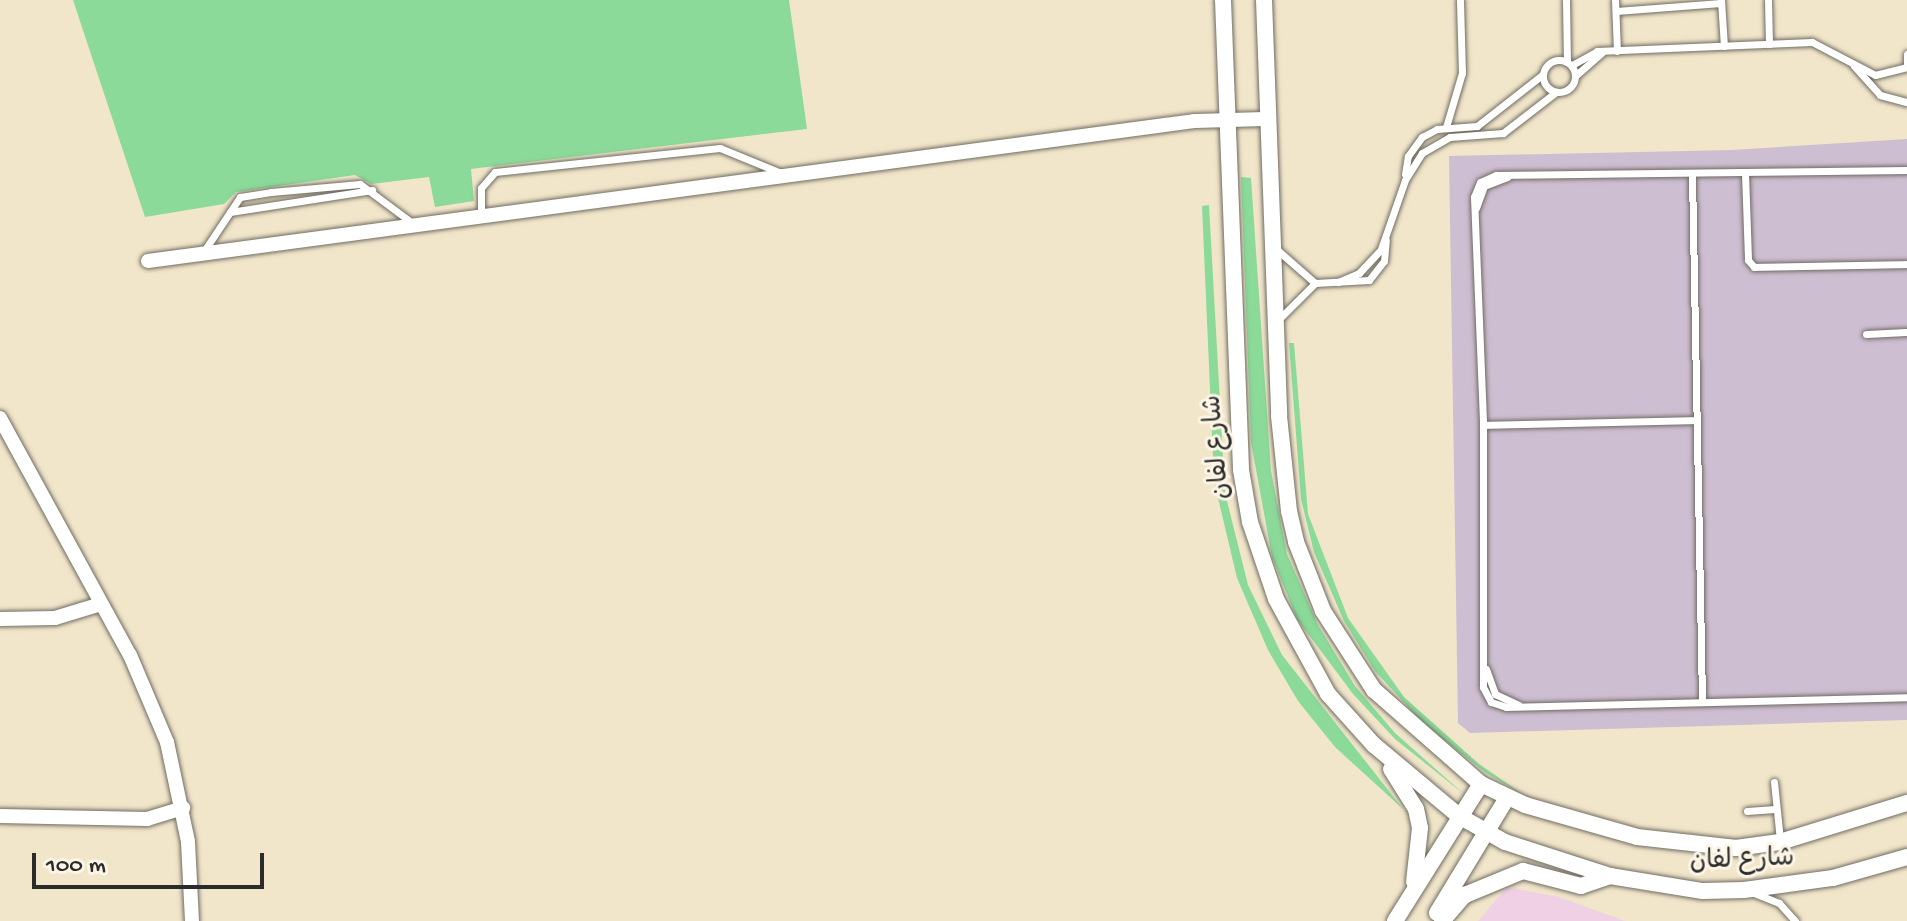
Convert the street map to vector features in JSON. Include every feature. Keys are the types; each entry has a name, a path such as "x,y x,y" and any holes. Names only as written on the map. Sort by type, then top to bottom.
{"street":[{"name":"شارع لفان","path":"1223,0 1241,470 1250,522 1291,630 1328,694 1374,745 1459,816 1487,833 1610,876 1703,891 1744,890 1821,881 1907,857"},
{"path":"1264,0 1266,119 1282,458 1296,542 1309,580 1338,638 1374,690 1481,784 1395,921"},
{"path":"148,261 481,213 1228,120 1266,119"},
{"path":"0,418 148,692 183,808 192,921"},
{"path":"0,619 55,618 101,604"},
{"path":"1374,745 1416,809 1420,828 1412,890"},
{"name":"شارع لفان","path":"1481,784 1507,798 1680,844 1736,848 1780,842 1907,803"},
{"path":"1432,921 1507,798"},
{"path":"0,816 147,819 183,808"},
{"path":"1442,921 1465,895 1523,871 1581,886 1610,876"}],"lane":[{"path":"1446,127 1462,73 1460,0"},
{"path":"1566,0 1570,64 1575,76"},
{"path":"1615,0 1617,51"},
{"path":"1768,0 1769,44"},
{"path":"1616,11 1721,1 1724,46"},
{"path":"1405,180 1430,146 1471,131 1542,75 1551,61 1570,64 1590,52 1605,51 1769,44 1825,45 1875,75 1907,67 1907,54"},
{"path":"1275,324 1315,283 1338,282 1367,266 1386,238 1416,143 1446,127 1503,133 1556,92 1571,87 1575,76 1605,51"},
{"path":"1853,64 1871,89 1907,102"},
{"path":"1542,75 1556,92"},
{"path":"481,213 481,188 495,172 510,170 720,148 786,176"},
{"path":"1907,170 1507,177 1484,186 1476,208 1483,425 1485,668 1495,694 1519,705 1907,696"},
{"path":"1745,173 1748,260 1754,267 1907,264"},
{"path":"1692,174 1702,699"},
{"path":"204,251 240,197 352,183 374,190 411,222"},
{"path":"230,212 374,190"},
{"path":"1272,244 1315,283"},
{"path":"1866,334 1907,332"},
{"path":"1483,425 1696,420"},
{"path":"1774,782 1780,842"},
{"path":"1747,811 1775,809"},
{"path":"1744,890 1779,903 1795,921"}],"shaded area":[{"path":"1907,139 1907,720 1470,733 1458,723 1449,156 1732,150"},
{"path":"1507,887 1559,897 1625,921 1478,921"}],"green space":[{"path":"73,0 789,0 807,129 471,169 474,201 435,207 429,177 371,184 355,175 236,192 224,204 145,217"},
{"path":"1241,177 1251,178 1271,471 1287,554 1318,625 1355,686 1395,733 1465,795 1395,739 1353,694 1297,619 1272,557 1251,442"},
{"path":"1209,205 1225,493 1248,585 1282,655 1403,809 1335,747 1298,701 1268,650 1237,578 1214,481 1202,206"},
{"path":"1289,343 1294,343 1308,514 1348,618 1404,697 1479,764 1524,795 1486,773 1424,724 1375,671 1344,621 1314,552 1301,499"}]}
